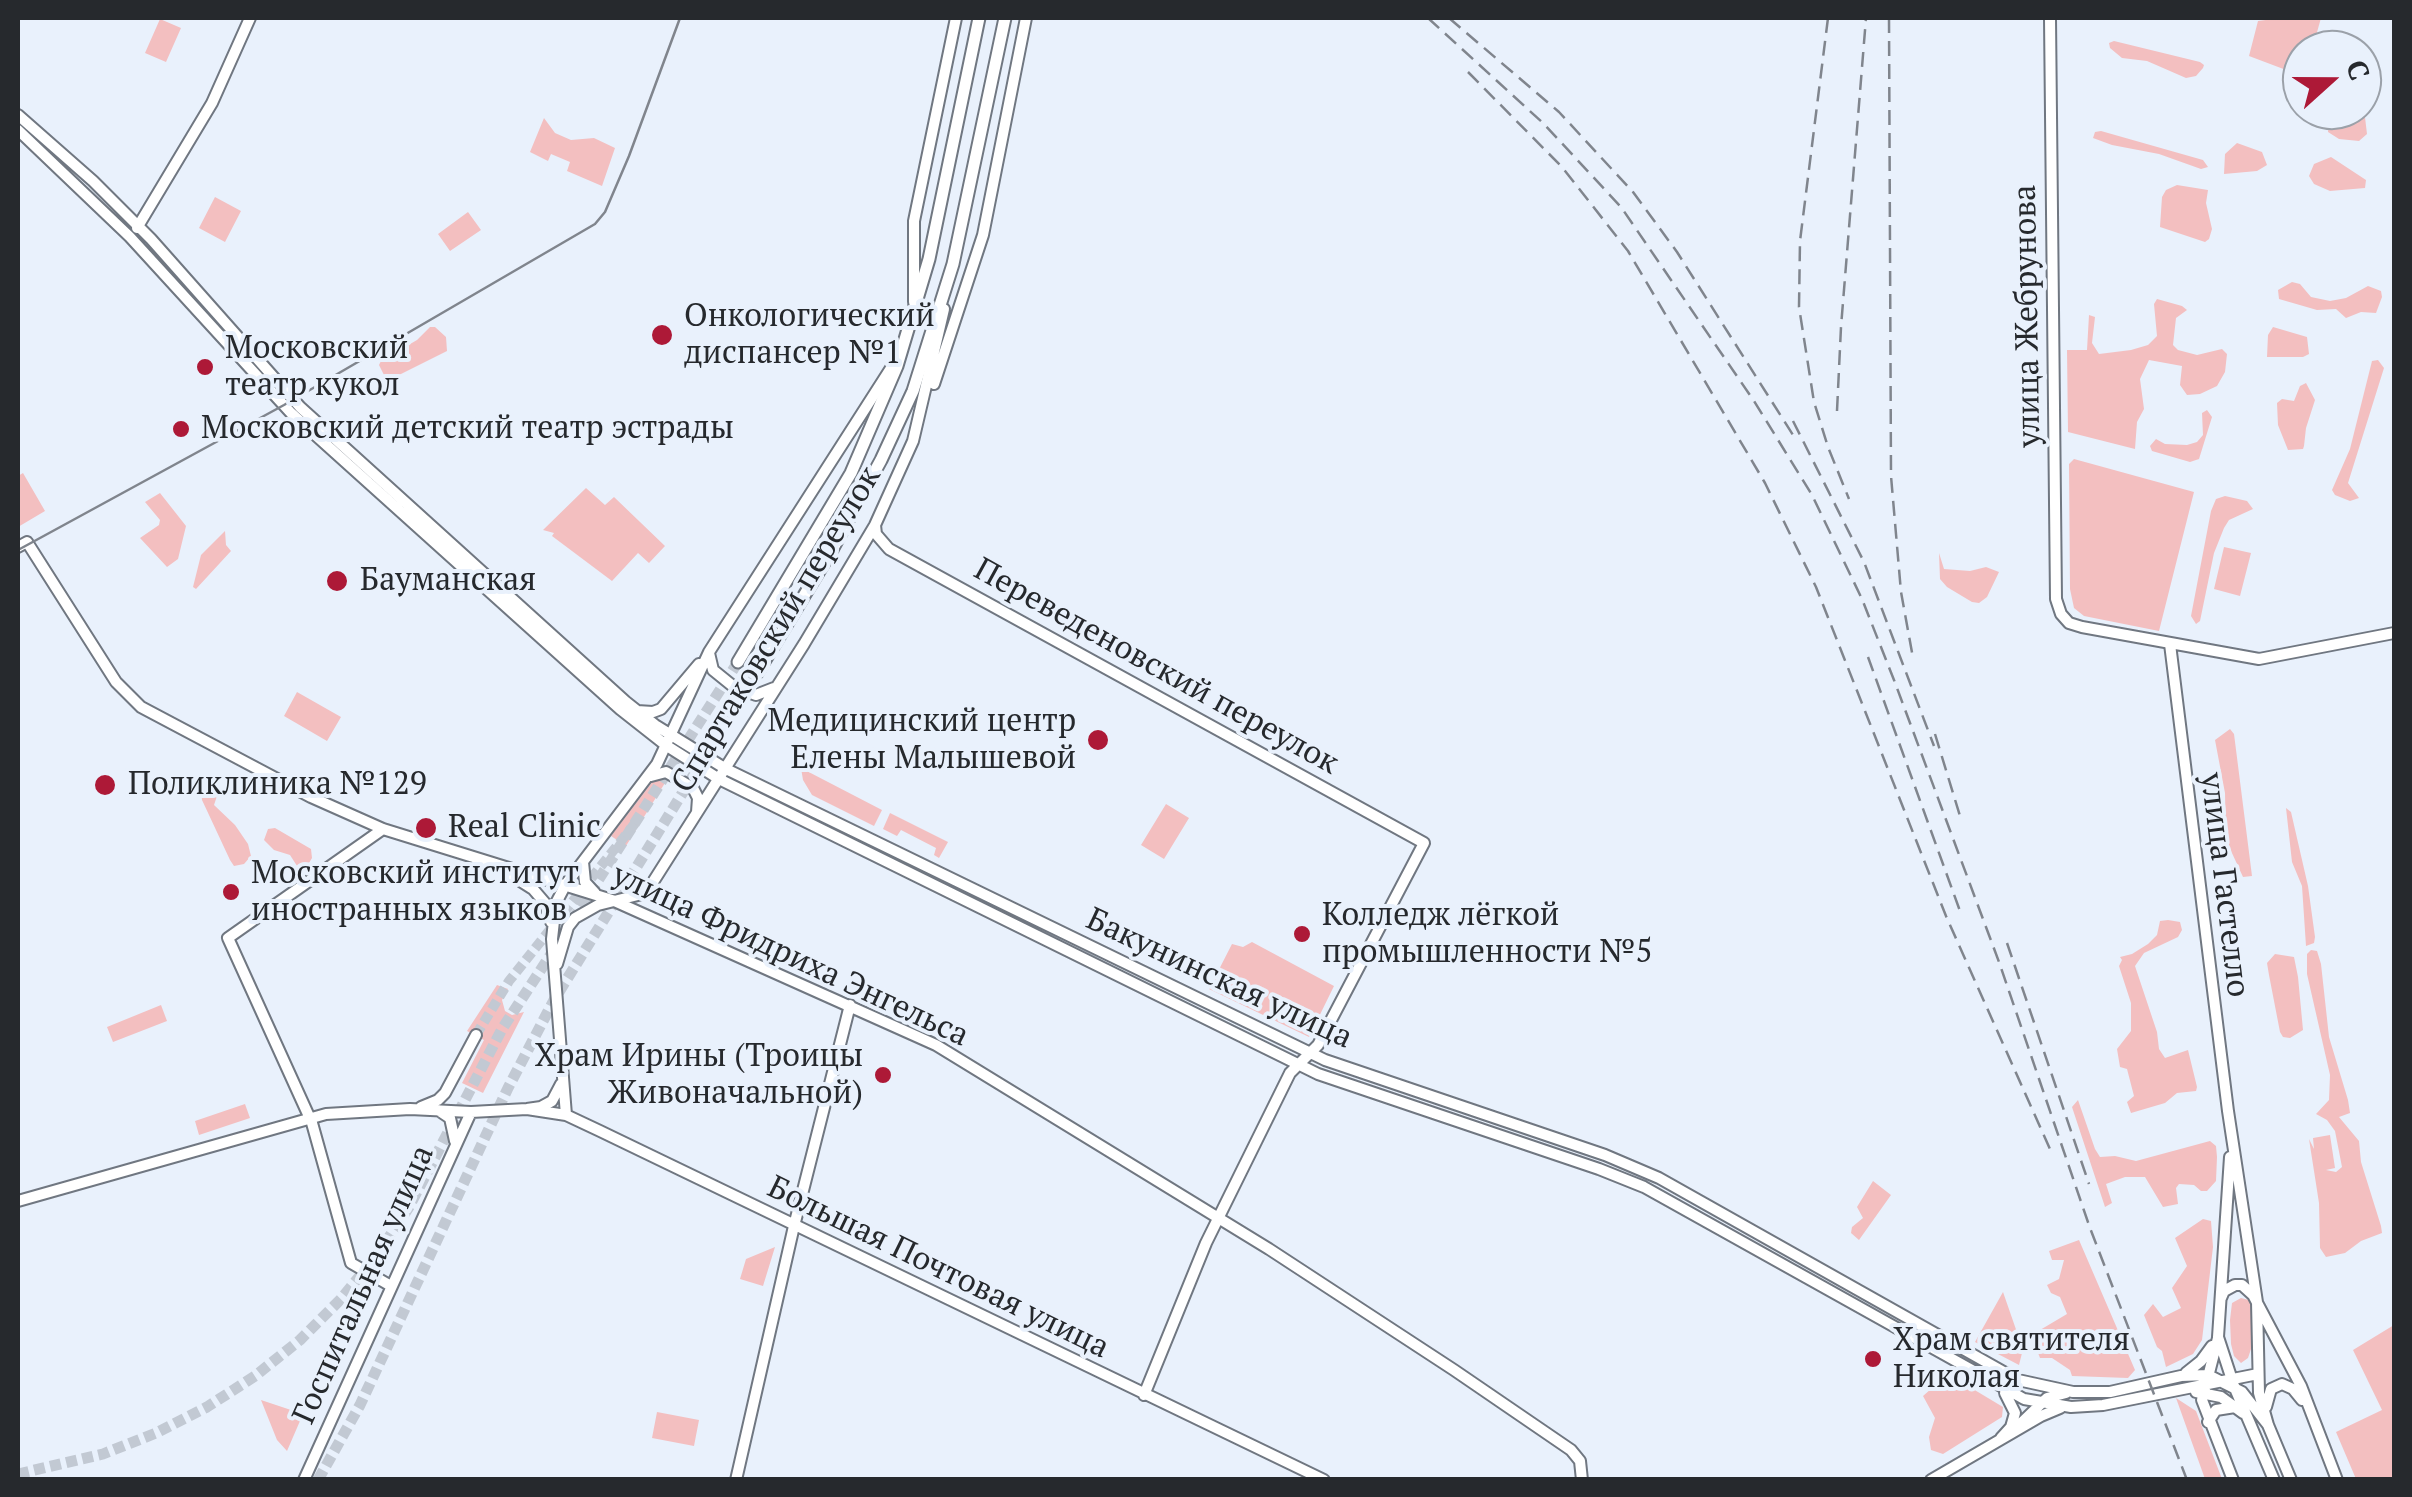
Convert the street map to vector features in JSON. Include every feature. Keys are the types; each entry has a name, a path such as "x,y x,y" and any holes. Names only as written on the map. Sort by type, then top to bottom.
{"main road":[{"path":"738,662 851,473 902,351 914,318 979,18"},
{"path":"756,673 833,548 894,432 936,326 1005,19"}],"street":[{"path":"130,237 204,116 250,18"},
{"path":"914,318 914,221 956,18"},
{"path":"914,441 983,235 1026,18"},
{"name":"улица Жебрунова","path":"2050,18 2056,600 2069,623 2170,644"},
{"path":"18,115 138,226 286,401"},
{"path":"18,130 130,237 286,401"},
{"name":"Спартаковский переулок","path":"646,893 875,525 914,441 953,264"},
{"path":"894,432 948,342"},
{"name":"Спартаковский переулок","path":"552,924 556,902 566,884 648,778 669,741 708,652 902,351"},
{"name":"Бакунинская улица","path":"286,401 669,741"},
{"name":"Бакунинская улица","path":"286,401 554,651 669,741 831,836 1318,1074 1644,1187 2002,1388 2040,1403 2071,1407 2125,1402 2230,1382"},
{"name":"Переведеновский переулок","path":"875,525 876,534 890,550 1424,843 1311,1053"},
{"name":"улица Фридриха Энгельса","path":"22,544 126,694 141,707 311,797 383,829 606,898 936,1045 1219,1218 1566,1446 1580,1461 1582,1480"},
{"path":"2170,644 2259,660 2394,633"},
{"name":"улица Гастелло","path":"2170,644 2231,1131 2257,1302 2258,1374 2268,1425"},
{"path":"708,652 713,670 734,687 756,695 777,686"},
{"path":"637,710 653,712 664,706 708,652"},
{"path":"648,778 666,772 693,788 698,798 697,813"},
{"name":"Бакунинская улица","path":"723,774 1311,1053 1633,1166 1684,1190 1996,1369 2032,1385 2073,1392 2125,1390 2180,1376 2205,1384 2237,1408 2250,1424"},
{"path":"383,829 228,938 309,1117 352,1263 391,1286"},
{"path":"486,860 533,889 552,924 566,1116"},
{"path":"582,862 585,882 606,898"},
{"path":"554,975 568,927 606,898 646,893 648,909 656,920"},
{"path":"736,1480 850,1005"},
{"path":"410,1109 431,1104 445,1093 476,1035"},
{"path":"1144,1395 1219,1218 1297,1064 1311,1053"},
{"path":"18,1201 309,1117 410,1109 527,1110 552,1101 563,1078"},
{"path":"437,1110 450,1118 455,1145"},
{"name":"Большая Почтовая улица","path":"527,1110 566,1116 1324,1480"},
{"name":"Госпитальная улица","path":"304,1480 471,1112"},
{"name":"улица Гастелло","path":"2231,1131 2218,1337 2230,1382 2274,1480"},
{"path":"2221,1299 2228,1287 2242,1285 2257,1302 2301,1386 2336,1480"},
{"path":"2180,1376 2201,1361 2218,1337"},
{"path":"2218,1337 2205,1384 2203,1408 2233,1480"},
{"path":"2230,1382 2250,1368 2258,1349"},
{"path":"2230,1382 2258,1374"},
{"path":"2230,1382 2268,1425 2291,1480"},
{"path":"2268,1425 2268,1395 2276,1386 2293,1389 2308,1410"},
{"path":"1999,1441 2016,1413 2002,1388"},
{"path":"2175,1391 2192,1397 2203,1408"},
{"path":"1999,1441 2040,1403 2073,1392"},
{"path":"1930,1480 2045,1414 2071,1407"},
{"path":"2208,1422 2216,1410 2237,1408"}],"shaded area":[{"path":"2321,18 2318,30 2282,30 2282,68 2249,56 2258,21"},
{"path":"160,19 181,28 166,62 145,53"},
{"path":"2114,41 2204,65 2196,76 2186,78 2147,61 2122,58 2110,48 2109,43"},
{"path":"544,118 555,133 571,140 594,138 615,148 602,186 567,171 570,162 551,154 548,161 530,152"},
{"path":"2367,130 2367,134 2359,141 2339,139 2328,132"},
{"path":"2095,132 2203,160 2208,167 2201,169 2093,138"},
{"path":"2237,143 2262,152 2267,165 2257,171 2224,174 2225,154"},
{"path":"2331,157 2366,180 2365,188 2330,191 2314,184 2309,176 2314,164"},
{"path":"2177,185 2208,190 2206,203 2212,229 2205,242 2160,227 2162,197"},
{"path":"215,197 241,211 225,242 199,228"},
{"path":"468,212 481,230 450,251 438,234"},
{"path":"2292,282 2300,284 2311,297 2330,301 2346,298 2368,286 2381,291 2382,297 2376,313 2361,312 2346,318 2336,309 2317,310 2279,299 2278,290"},
{"path":"2157,299 2187,310 2176,318 2173,345 2178,350 2197,355 2222,349 2227,354 2225,372 2217,386 2187,395 2180,385 2182,366 2149,360 2140,379 2144,409 2137,422 2135,449 2068,432 2067,350 2087,350 2089,315 2095,317 2092,343 2099,354 2131,350 2148,345 2157,336"},
{"path":"430,327 446,337 447,351 387,381 379,365 381,361 417,340"},
{"path":"2273,327 2307,337 2309,354 2267,357 2268,335"},
{"path":"2378,360 2384,368 2348,483 2359,498 2350,501 2332,490 2350,449 2372,361"},
{"path":"2306,383 2315,400 2304,446 2288,450 2278,425 2277,403 2282,399 2294,401 2300,386"},
{"path":"2207,410 2212,417 2199,459 2190,462 2152,451 2150,446 2156,439 2165,444 2197,442 2203,435 2202,413"},
{"path":"2074,459 2194,492 2159,631 2084,616 2074,608 2070,589 2069,464"},
{"path":"23,473 45,511 18,527 18,476"},
{"path":"586,488 605,505 614,497 665,546 649,563 638,553 612,581 552,536 554,533 543,530"},
{"path":"160,493 186,526 178,559 167,567 140,538 159,525 160,520 145,502"},
{"path":"2225,496 2247,501 2253,509 2229,520 2224,528 2196,624 2191,616 2211,511 2216,499"},
{"path":"225,531 226,545 231,551 196,589 193,587 201,555"},
{"path":"2224,547 2251,553 2240,596 2214,589"},
{"path":"1939,553 1944,569 1970,571 1986,567 1999,572 1987,597 1979,603 1972,602 1947,587 1940,579"},
{"path":"297,692 341,717 327,741 284,716"},
{"path":"2230,729 2234,734 2252,876 2243,877 2226,840 2225,793 2215,740"},
{"path":"801,768 882,810 874,826 812,795"},
{"path":"659,777 668,778 626,846 611,836"},
{"path":"210,785 217,796 214,805 248,844 251,856 244,864 234,866 230,860 202,800 201,789"},
{"path":"1166,804 1189,818 1164,859 1141,845"},
{"path":"2286,808 2291,812 2308,886 2315,937 2314,943 2306,946 2302,886 2292,862"},
{"path":"890,813 948,842 939,858 934,855 936,848 901,830 897,836 883,829"},
{"path":"275,828 311,849 312,858 306,868 299,869 290,855 274,850 264,840 268,829"},
{"path":"2160,921 2180,922 2182,930 2178,937 2144,953 2135,966 2159,1049 2165,1058 2188,1050 2197,1087 2196,1091 2177,1093 2165,1103 2131,1113 2127,1102 2134,1096 2127,1069 2120,1067 2117,1049 2131,1031 2131,1003 2119,966 2120,957 2148,944 2157,935"},
{"path":"1252,942 1334,986 1309,1037 1209,989 1232,944 1243,947"},
{"path":"2317,951 2321,964 2329,1037 2348,1100 2350,1113 2339,1117 2359,1141 2361,1162 2382,1233 2345,1253 2326,1257 2320,1248 2319,1203 2309,1139 2314,1149 2313,1138 2330,1135 2335,1168 2326,1170 2336,1172 2342,1167 2335,1131 2316,1114 2329,1100 2330,1075 2307,974 2307,954"},
{"path":"2275,954 2294,957 2298,977 2303,1030 2290,1038 2280,1032 2269,975 2267,963"},
{"path":"497,985 508,989 502,1000 505,1011 512,1015 524,1012 483,1093 462,1083 484,1040 467,1031"},
{"path":"161,1005 167,1021 113,1042 107,1027"},
{"path":"2078,1100 2100,1157 2136,1161 2210,1141 2216,1146 2216,1181 2207,1191 2179,1184 2178,1204 2163,1207 2145,1177 2125,1177 2106,1184 2112,1203 2105,1207 2072,1107"},
{"path":"245,1104 250,1118 199,1135 195,1121"},
{"path":"1873,1181 1891,1195 1859,1240 1851,1233 1852,1227 1863,1218 1857,1207"},
{"path":"2203,1219 2211,1221 2213,1247 2202,1340 2193,1354 2166,1367 2144,1315 2153,1304 2163,1317 2181,1308 2172,1288 2187,1266 2175,1238"},
{"path":"2079,1240 2135,1370 2128,1378 2072,1376 2070,1370 2052,1358 2040,1358 2033,1340 2040,1330 2067,1314 2060,1297 2051,1293 2047,1285 2059,1279 2064,1260 2052,1260 2049,1251"},
{"path":"775,1247 763,1286 740,1279 746,1259"},
{"path":"2003,1292 2020,1341 2019,1365 1975,1342"},
{"path":"2241,1298 2253,1301 2253,1343 2248,1358 2241,1363 2234,1356 2230,1320 2232,1303"},
{"path":"2394,1325 2394,1479 2356,1479 2336,1432 2382,1410 2353,1350"},
{"path":"1948,1374 2003,1407 2002,1417 1943,1454 1931,1450 1929,1437 1935,1418 1923,1396"},
{"path":"2176,1398 2196,1411 2222,1479 2205,1479"},
{"path":"261,1400 303,1414 287,1451 277,1440"},
{"path":"657,1412 699,1420 694,1446 652,1438"}],"tunnel":[{"path":"572,921 738,662"},
{"path":"318,1480 360,1405 508,1088 554,1000 757,673"},
{"path":"476,1035 509,981 637,821"},
{"path":"18,1474 103,1454 156,1433 207,1407 300,1340 341,1299 409,1207 502,1029 557,945"}],"tram line":[{"path":"18,550 284,405 595,224 605,212 629,156 680,18"}],"railway":[{"path":"1428,18 1543,123 1621,207 1754,401 1812,495 1862,599 1894,680 1999,962 2090,1228 2187,1480"},
{"path":"1449,18 1559,112 1633,192 1677,252 1793,435"},
{"path":"1828,18 1800,241 1799,307 1814,402 1849,499"},
{"path":"1837,411 1866,18"},
{"path":"1889,18 1891,476 1901,592 1913,658"},
{"path":"1468,72 1562,167 1628,251 1765,483 1816,587 1946,916 2050,1149"},
{"path":"1793,421 1864,562 1934,746"},
{"path":"1868,657 1960,911"},
{"path":"1935,734 1960,816"},
{"path":"2007,943 2089,1184"}],"place":[{"name":"Онкологический диспансер №1","path":"662,335"},
{"name":"Московский театр кукол","path":"205,367"},
{"name":"Московский детский театр эстрады","path":"181,429"},
{"name":"Бауманская","path":"337,581"},
{"name":"Медицинский центр Елены Малышевой","path":"1098,740"},
{"name":"Поликлиника №129","path":"105,785"},
{"name":"Real Clinic","path":"426,828"},
{"name":"Московский институт иностранных языков","path":"231,892"},
{"name":"Колледж лёгкой промышленности №5","path":"1302,934"},
{"name":"Храм Ирины (Троицы Живоначальной)","path":"883,1075"},
{"name":"Храм святителя Николая","path":"1873,1359"}]}
